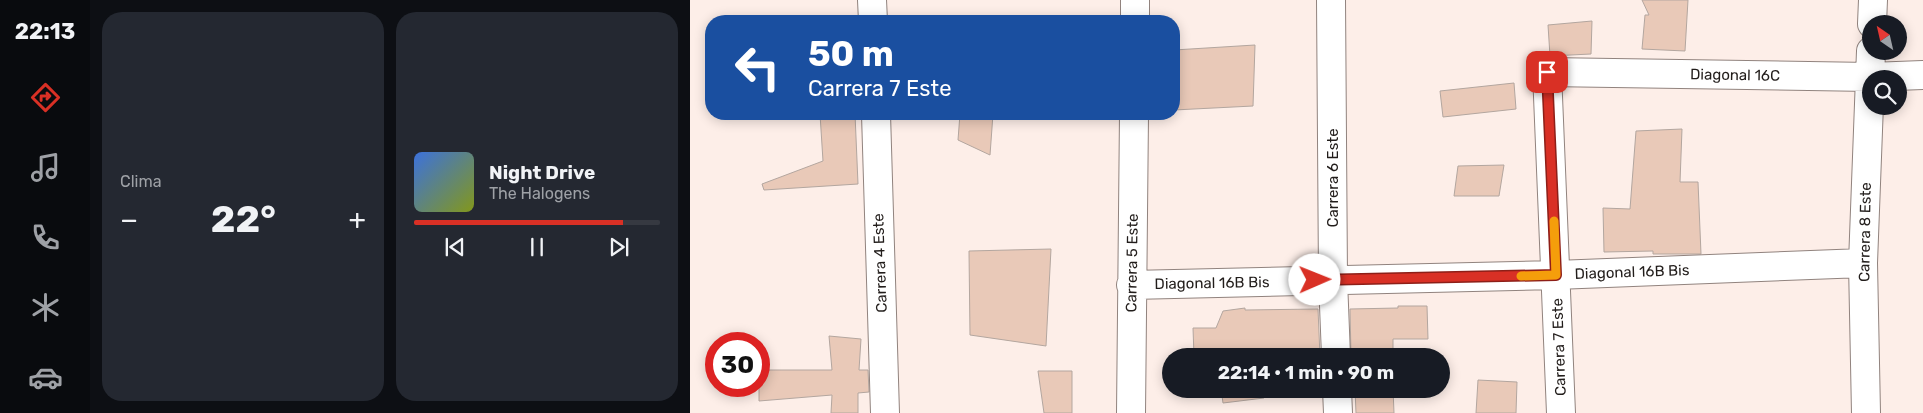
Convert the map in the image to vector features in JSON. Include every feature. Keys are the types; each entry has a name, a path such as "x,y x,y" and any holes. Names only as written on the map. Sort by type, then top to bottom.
{"street":[{"path":"872,0 873,15"},
{"path":"1135,0 1135,15"},
{"name":"Carrera 6 Este","path":"1331,0 1336,348"},
{"path":"1872,15 1873,0"},
{"name":"Diagonal 16C","path":"1547,72 1871,64 1923,75"},
{"name":"Carrera 8 Este","path":"1866,413 1863,263 1871,64"},
{"name":"Carrera 7 Este","path":"1547,72 1561,413"},
{"name":"Carrera 4 Este","path":"876,120 885,413"},
{"name":"Carrera 5 Este","path":"1132,413 1131,285 1134,120"},
{"name":"Diagonal 16B Bis","path":"1131,285 1556,275 1863,263"},
{"path":"1337,398 1338,413"}],"building":[{"path":"1642,0 1688,0 1685,51 1642,49 1645,15 1649,15"},
{"path":"1592,21 1591,54 1550,56 1548,25"},
{"path":"1255,45 1253,106 1180,110 1180,50"},
{"path":"1514,83 1516,109 1443,117 1440,91"},
{"path":"820,120 855,120 858,184 764,190 762,184 823,161"},
{"path":"960,120 993,120 990,155 958,140"},
{"path":"1682,129 1680,182 1698,182 1701,254 1653,254 1653,251 1604,252 1603,208 1630,209 1636,131"},
{"path":"1504,165 1499,196 1454,196 1458,166"},
{"path":"1051,249 1046,346 970,335 969,251"},
{"path":"1398,306 1427,306 1428,339 1393,339 1393,348 1351,348 1350,309 1398,308"},
{"path":"1245,308 1245,310 1318,309 1320,348 1194,348 1193,328 1216,328 1223,311"},
{"path":"829,336 861,339 859,370 868,370 869,392 858,393 858,413 831,413 832,395 759,401 759,397 770,397 770,370 832,370"},
{"path":"1038,371 1072,371 1072,413 1044,413"},
{"path":"1478,380 1517,382 1516,413 1476,413"},
{"path":"1222,398 1264,398 1223,403"},
{"path":"1355,398 1393,398 1394,413 1356,413"}],"slow traffic":[{"path":"1521,276 1556,275 1554,221"}],"route":[{"path":"1315,280 1556,275 1547,72"}]}
